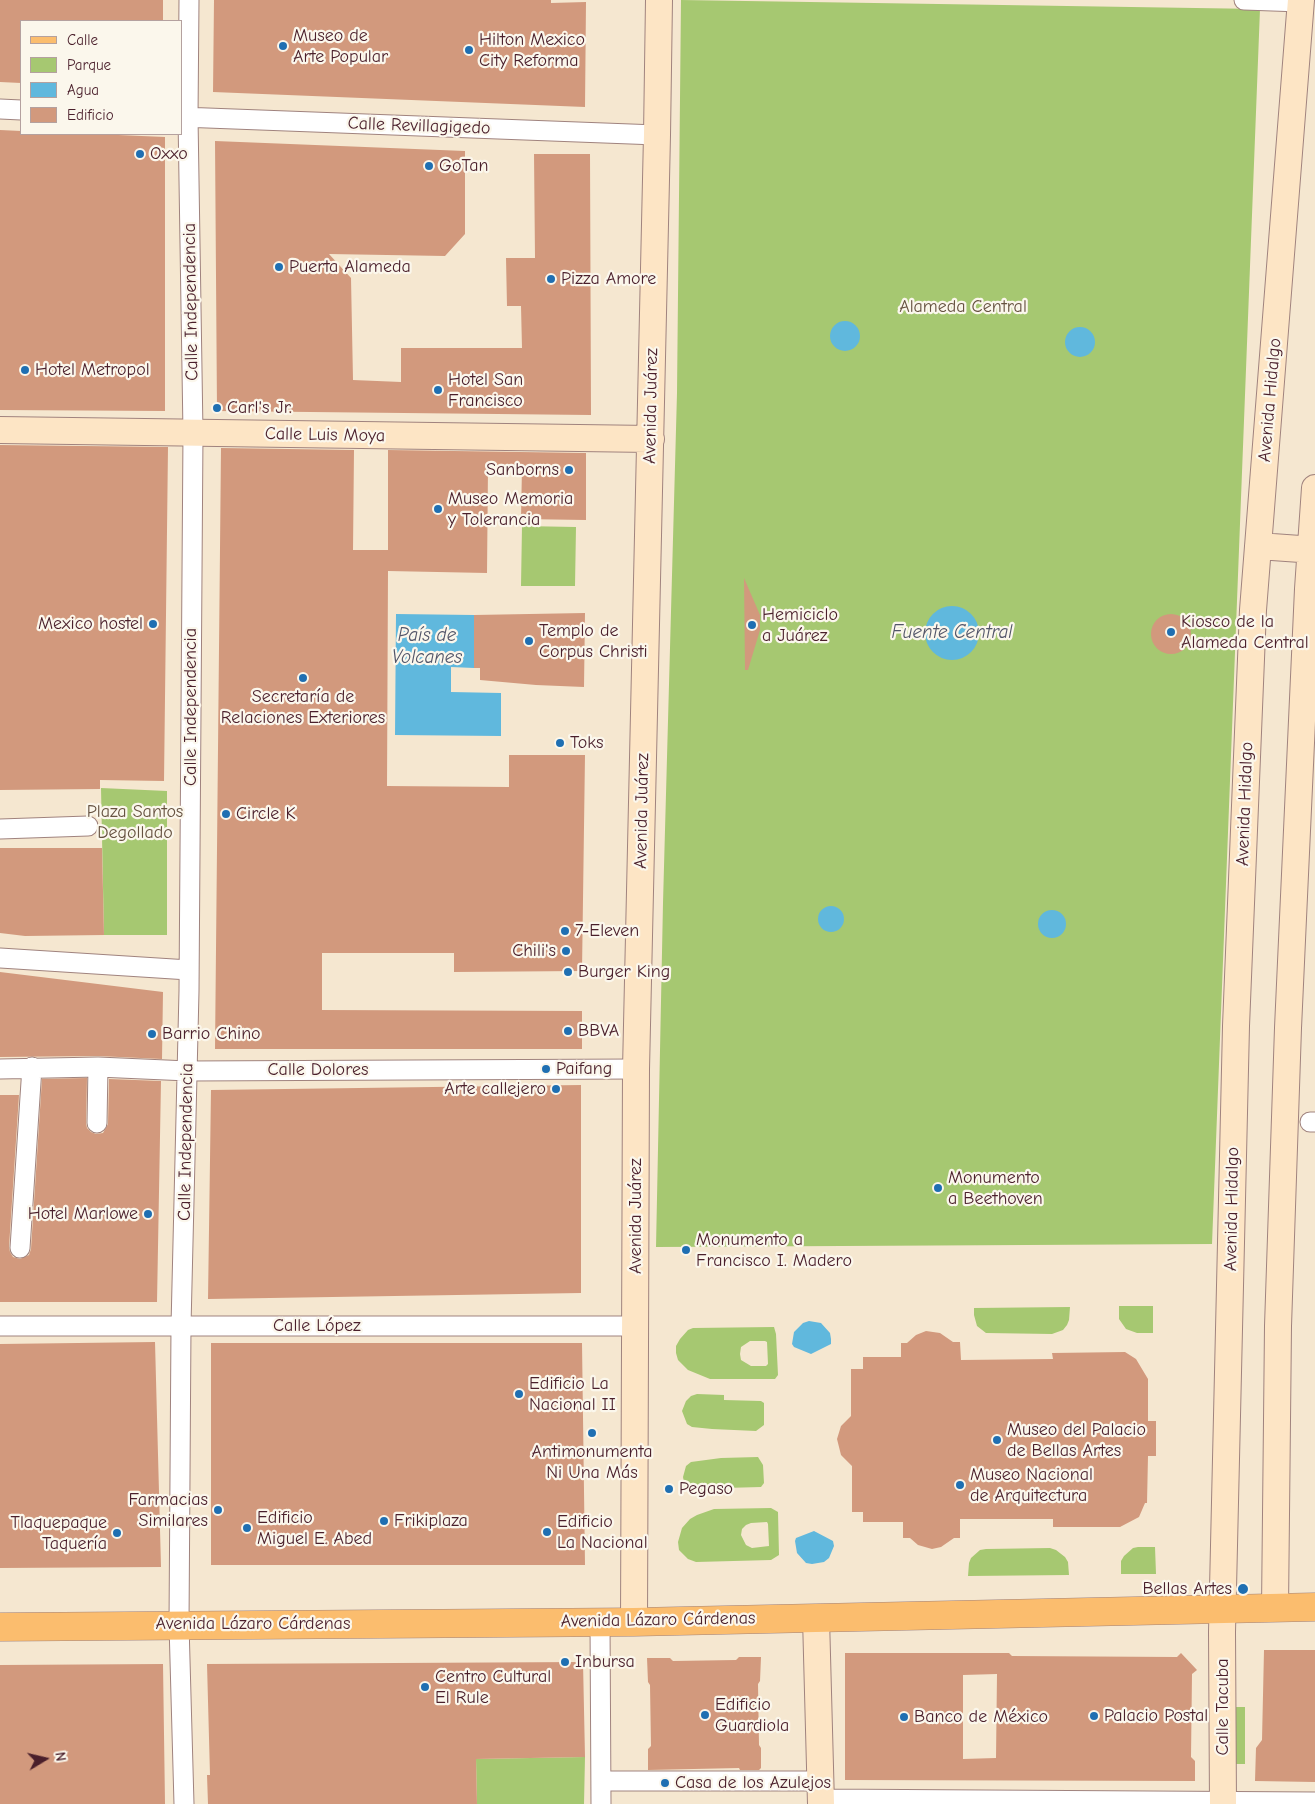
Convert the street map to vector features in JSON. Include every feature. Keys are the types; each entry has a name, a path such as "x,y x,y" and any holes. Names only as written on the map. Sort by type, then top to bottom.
{"main road":[{"name":"Avenida Juárez","path":"634,1622 636,1069 651,439 658,0"},
{"name":"Avenida Hidalgo","path":"1223,1610 1236,1026 1253,610 1301,1"},
{"name":"Calle Luis Moya","path":"0,430 651,439"},
{"path":"1275,1608 1278,1326 1288,1028 1312,590 1315,488"},
{"path":"1258,546 1313,550"},
{"name":"Avenida Lázaro Cárdenas","path":"0,1627 180,1624 634,1622 1315,1607"},
{"name":"Calle Tacuba","path":"1223,1610 1224,1802"},
{"path":"816,1618 821,1795"}],"street":[{"name":"Calle Independencia","path":"184,1804 180,1624 181,1326 188,1071 193,433 184,117 188,0"},
{"path":"1244,0 1301,1"},
{"path":"0,109 20,110"},
{"name":"Calle Revillagigedo","path":"184,117 657,135"},
{"path":"0,829 88,826"},
{"path":"0,958 189,970"},
{"path":"20,1248 32,1067"},
{"path":"97,1123 98,1067"},
{"name":"Calle Dolores","path":"0,1069 98,1067 188,1071 636,1069"},
{"name":"Calle López","path":"0,1326 635,1326"},
{"path":"600,1621 601,1804"},
{"path":"601,1781 821,1795 1315,1802"}],"green space":[{"name":"Alameda Central","path":"681,0 1260,9 1212,1244 656,1247 677,393"},
{"path":"522,526 576,527 575,586 521,586"},
{"name":"Plaza Santos Degollado","path":"101,788 167,791 167,935 104,935"},
{"path":"1119,1306 1153,1306 1153,1333 1137,1333 1126,1329 1119,1319"},
{"path":"1070,1307 1067,1325 1063,1330 1052,1334 986,1333 977,1326 974,1315 974,1308"},
{"path":"774,1327 778,1375 775,1379 710,1379 688,1370 678,1360 676,1346 688,1330 693,1328","holes":["750,1341 767,1342 768,1364 766,1366 751,1366 741,1360 741,1347"]},
{"path":"697,1394 724,1395 724,1400 761,1401 764,1403 764,1425 756,1431 692,1427 687,1424 682,1411 686,1401 691,1396"},
{"path":"758,1457 763,1465 764,1483 761,1487 724,1488 724,1494 698,1495 691,1493 685,1488 683,1477 686,1466 691,1462 721,1458"},
{"path":"771,1508 778,1512 779,1555 771,1560 696,1562 688,1559 679,1550 678,1542 682,1528 690,1519 714,1509","holes":["767,1522 769,1546 752,1548 746,1545 741,1535 742,1529 746,1525"]},
{"path":"1155,1547 1156,1574 1121,1574 1121,1561 1124,1556 1133,1548"},
{"path":"1050,1548 1065,1557 1068,1562 1069,1575 968,1576 971,1558 980,1550"},
{"path":"1235,1707 1245,1707 1245,1764 1235,1764"},
{"path":"585,1757 584,1804 477,1804 476,1759"}],"water":[{"path":"845,321 856,325 860,336 856,347 845,351 834,347 830,336 834,325"},
{"path":"1080,327 1091,331 1095,342 1091,353 1080,357 1069,353 1065,342 1069,331"},
{"name":"Fuente Central","path":"947,606 957,606 967,610 975,618 979,633 975,648 967,656 957,660 947,660 937,656 929,648 925,638 925,628 929,618 937,610"},
{"name":"País de Volcanes","path":"396,614 474,615 474,668 451,667 451,692 501,693 501,736 395,735"},
{"path":"831,906 840,910 844,919 840,928 831,932 822,928 818,919 822,910"},
{"path":"1052,910 1062,914 1066,924 1062,934 1052,938 1042,934 1038,924 1042,914"},
{"path":"809,1321 821,1323 830,1333 831,1339 831,1344 811,1354 794,1347 792,1344 794,1332 803,1323"},
{"path":"814,1531 833,1541 834,1546 829,1558 824,1562 812,1564 806,1563 797,1553 795,1541 796,1538"}],"building":[{"path":"0,0 163,0 163,20 20,20 20,83 0,82"},
{"name":"Hilton Mexico City Reforma","path":"214,0 551,0 551,3 586,2 585,107 213,92"},
{"path":"0,130 20,131 20,135 165,137 165,411 0,410"},
{"name":"Puerta Alameda","path":"215,141 465,151 465,234 445,256 329,254 351,278 353,380 401,382 401,348 522,348 521,306 507,306 506,258 535,258 534,154 590,154 591,415 217,411"},
{"path":"0,445 168,447 164,781 100,780 100,789 0,790"},
{"path":"221,448 354,450 353,550 388,550 388,450 586,453 586,520 521,519 522,467 488,467 487,573 388,571 387,786 509,787 509,755 585,755 582,971 454,972 454,953 322,953 322,1010 582,1011 582,1049 215,1049"},
{"path":"744,578 760,615 760,630 748,670 745,670"},
{"name":"Templo de Corpus Christi","path":"585,613 584,687 480,680 480,668 474,668 474,615"},
{"name":"Kiosco de la Alameda Central","path":"1175,614 1182,617 1188,623 1191,634 1190,642 1182,651 1175,654 1167,654 1160,651 1152,642 1151,630 1154,623 1163,615"},
{"path":"0,848 102,848 104,935 25,936 0,933"},
{"path":"0,972 163,992 162,1059 98,1056 0,1057"},
{"path":"87,1078 86,1123 87,1128 96,1134 103,1133 108,1124 109,1079 161,1081 157,1302 0,1302 0,1095 19,1095 9,1247 13,1257 20,1259 29,1255 31,1249 42,1079"},
{"path":"581,1085 581,1293 208,1299 211,1090"},
{"path":"926,1331 940,1333 953,1342 960,1342 961,1360 1053,1359 1052,1353 1125,1352 1136,1359 1148,1379 1148,1421 1156,1421 1156,1456 1148,1456 1147,1503 1145,1503 1139,1517 1120,1527 1053,1527 1053,1519 960,1519 960,1538 954,1538 941,1547 932,1549 918,1545 910,1538 903,1538 903,1522 863,1522 863,1512 852,1512 852,1466 841,1455 837,1439 841,1426 851,1416 851,1369 863,1369 863,1357 901,1357 901,1343 907,1343 916,1335"},
{"path":"155,1342 161,1567 0,1568 0,1344"},
{"path":"211,1343 582,1343 585,1565 211,1565"},
{"path":"1264,1650 1315,1650 1315,1782 1255,1781 1256,1748 1262,1740"},
{"name":"Palacio Postal","path":"845,1653 1009,1653 1012,1656 1177,1657 1181,1653 1197,1670 1192,1674 1191,1757 1195,1761 1195,1781 845,1780","holes":["997,1674 996,1758 963,1759 963,1675"]},
{"name":"Edificio Guardiola","path":"739,1657 761,1657 760,1681 758,1684 761,1768 759,1770 740,1770 739,1768 648,1770 648,1749 651,1746 650,1685 648,1682 647,1658 670,1658 673,1661 736,1660"},
{"path":"583,1662 585,1757 476,1759 477,1804 208,1804 207,1775 210,1775 207,1664"},
{"path":"163,1664 165,1804 0,1804 0,1665"}],"place":[{"name":"Museo de Arte Popular","path":"283,46"},
{"name":"Hilton Mexico City Reforma","path":"469,50"},
{"name":"Oxxo","path":"140,154"},
{"name":"GoTan","path":"429,166"},
{"name":"Puerta Alameda","path":"279,267"},
{"name":"Pizza Amore","path":"551,279"},
{"name":"Hotel Metropol","path":"25,370"},
{"name":"Hotel San Francisco","path":"438,390"},
{"name":"Carl's Jr.","path":"217,408"},
{"name":"Sanborns","path":"569,470"},
{"name":"Museo Memoria y Tolerancia","path":"438,509"},
{"name":"Mexico hostel","path":"153,624"},
{"name":"Hemiciclo a Juárez","path":"752,625"},
{"name":"Kiosco de la Alameda Central","path":"1171,632"},
{"name":"Templo de Corpus Christi","path":"529,641"},
{"name":"Secretaría de Relaciones Exteriores","path":"303,678"},
{"name":"Toks","path":"560,743"},
{"name":"Circle K","path":"226,814"},
{"name":"7-Eleven","path":"565,931"},
{"name":"Chili's","path":"566,951"},
{"name":"Burger King","path":"568,972"},
{"name":"BBVA","path":"568,1031"},
{"name":"Barrio Chino","path":"152,1034"},
{"name":"Paifang","path":"546,1069"},
{"name":"Arte callejero","path":"556,1089"},
{"name":"Monumento a Beethoven","path":"938,1188"},
{"name":"Hotel Marlowe","path":"148,1214"},
{"name":"Monumento a Francisco I. Madero","path":"686,1250"},
{"name":"Edificio La Nacional II","path":"519,1394"},
{"name":"Antimonumenta Ni Una Más","path":"592,1433"},
{"name":"Museo del Palacio de Bellas Artes","path":"997,1440"},
{"name":"Museo Nacional de Arquitectura","path":"960,1485"},
{"name":"Pegaso","path":"669,1489"},
{"name":"Farmacias Similares","path":"218,1510"},
{"name":"Frikiplaza","path":"384,1521"},
{"name":"Edificio Miguel E. Abed","path":"247,1528"},
{"name":"Edificio La Nacional","path":"547,1532"},
{"name":"Tlaquepaque Taquería","path":"117,1533"},
{"name":"Bellas Artes","path":"1243,1589"},
{"name":"Inbursa","path":"565,1662"},
{"name":"Centro Cultural El Rule","path":"425,1687"},
{"name":"Edificio Guardiola","path":"705,1715"},
{"name":"Palacio Postal","path":"1094,1716"},
{"name":"Banco de México","path":"904,1717"},
{"name":"Casa de los Azulejos","path":"665,1783"}]}
